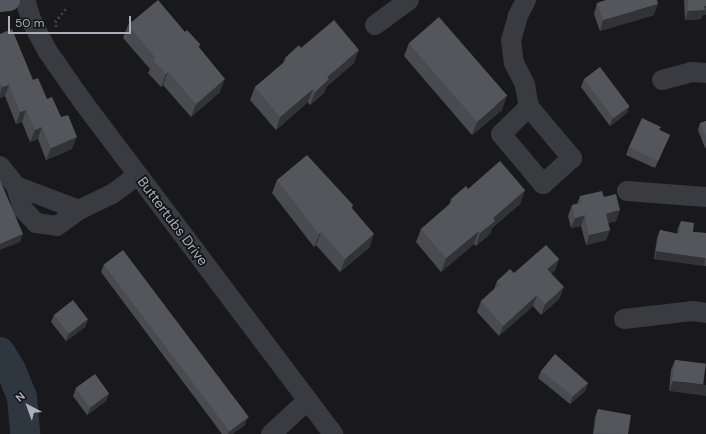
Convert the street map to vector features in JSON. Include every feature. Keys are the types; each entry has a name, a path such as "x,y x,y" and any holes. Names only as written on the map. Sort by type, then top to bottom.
{"main road":[{"path":"0,1 9,0"}],"street":[{"name":"Buttertubs Drive","path":"25,0 32,22 48,52 138,175 333,434"},
{"path":"374,25 409,0"},
{"path":"526,0 518,16 511,40 514,63 525,85 529,106"},
{"path":"662,80 691,72 706,74"},
{"path":"0,166 16,186 24,209 36,223 57,226 79,210 112,194 138,175"},
{"path":"16,186 79,210"},
{"path":"627,191 706,197"},
{"path":"624,319 692,311 706,313"},
{"path":"271,434 308,400"}],"building":[{"path":"158,0 185,32 187,30 200,44 198,46 225,79 196,104 168,72 166,74 153,60 156,58 128,25"},
{"path":"606,0 657,0 658,4 603,20 597,3"},
{"path":"688,0 706,0 706,6 704,6 705,10 688,11"},
{"path":"439,17 507,95 477,122 409,43"},
{"path":"334,20 359,50 327,77 329,79 315,92 313,89 280,117 255,87 287,60 285,58 299,45 301,48"},
{"path":"12,29 33,80 38,78 47,99 52,97 61,117 68,115 77,137 51,148 42,127 35,130 26,110 20,112 9,85 2,87 0,82 0,34"},
{"path":"600,67 629,106 614,118 584,79"},
{"path":"642,118 661,127 659,130 670,135 658,161 629,147"},
{"path":"706,121 706,137 700,123"},
{"path":"307,155 353,205 351,207 374,234 345,259 321,232 319,234 277,180"},
{"path":"500,161 525,190 493,218 495,221 480,233 479,231 446,258 421,229 453,201 451,199 466,186 468,189"},
{"path":"0,180 23,234 0,244"},
{"path":"602,191 604,197 616,194 620,210 606,214 610,230 589,235 585,215 575,218 572,205 581,203 580,196"},
{"path":"681,221 694,223 693,232 706,233 706,258 656,251 660,230 679,234"},
{"path":"546,245 559,259 547,269 564,287 545,304 537,295 503,326 481,301 500,284 497,281 510,269 514,273"},
{"path":"123,250 249,417 230,431 104,264"},
{"path":"73,300 88,319 69,334 54,315"},
{"path":"555,354 588,383 573,396 541,371"},
{"path":"675,360 706,364 703,385 672,381"},
{"path":"95,374 109,393 90,408 76,388"},
{"path":"598,409 631,415 628,434 594,433"}],"waterway":[{"path":"0,352 11,370 22,397 25,434"}]}
